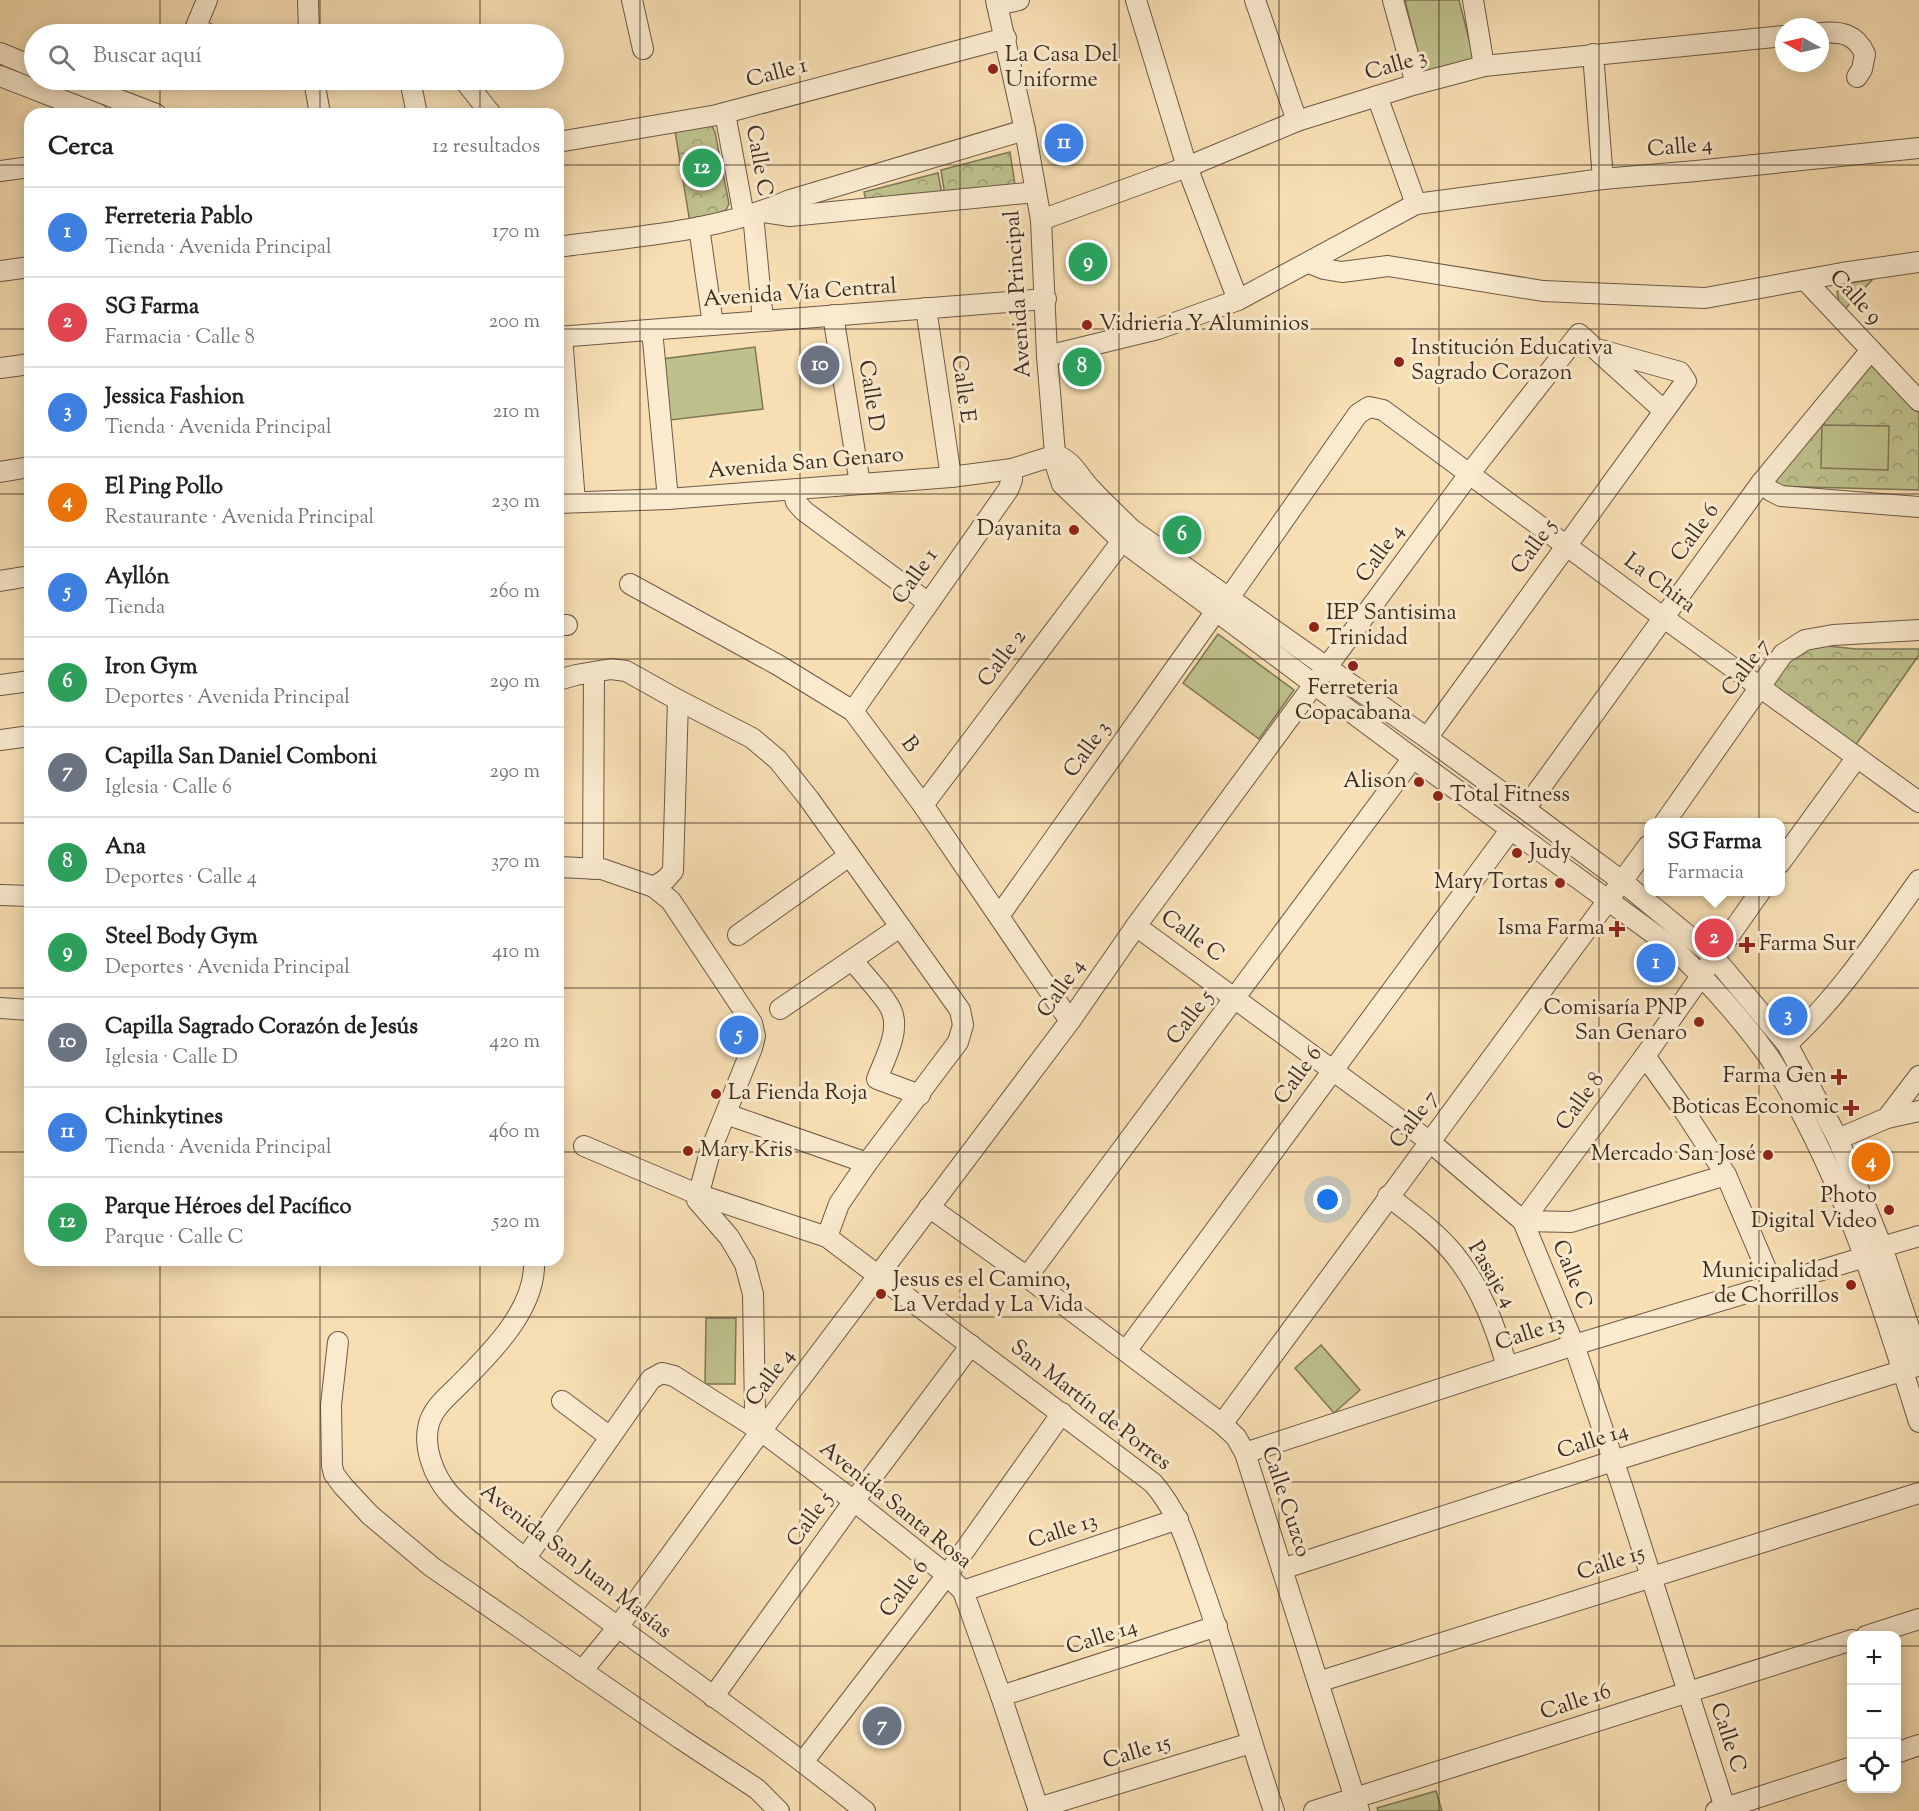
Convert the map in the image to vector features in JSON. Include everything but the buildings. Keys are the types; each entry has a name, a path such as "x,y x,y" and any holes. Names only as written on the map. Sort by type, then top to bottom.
{"street":[{"path":"197,24 207,0"},
{"path":"308,0 309,24"},
{"path":"632,0 643,49"},
{"path":"997,2 1019,0"},
{"path":"1136,0 1187,167 1238,300"},
{"path":"1255,0 1297,121"},
{"path":"1393,0 1416,84"},
{"path":"1473,0 1484,66"},
{"name":"Avenida Principal","path":"997,2 1025,130 1041,220 1047,356 1056,466 1062,484 1122,541 1223,605 1328,667 1623,882 1713,956 1787,1044 1838,1139 1911,1368 1919,1422"},
{"path":"1829,33 1844,33 1857,40 1865,54 1862,69 1857,76"},
{"name":"Calle 3","path":"1041,220 1187,167 1297,121 1416,84 1484,66 1775,37"},
{"name":"Calle 1","path":"564,141 725,113 1005,38"},
{"path":"0,53 24,63"},
{"path":"1593,54 1603,179"},
{"path":"0,76 24,85"},
{"path":"36,90 81,108"},
{"path":"94,90 140,108"},
{"path":"316,90 319,108"},
{"path":"412,90 416,108"},
{"path":"472,90 486,108"},
{"path":"1377,96 1416,204"},
{"name":"Calle C","path":"725,113 753,214"},
{"path":"564,246 699,227 753,214 790,200 1025,130"},
{"name":"Calle 4","path":"1047,356 1158,329 1238,300 1416,204 1603,179 1919,148"},
{"path":"0,171 24,168"},
{"path":"753,214 790,216 1036,192"},
{"path":"753,214 763,321"},
{"path":"699,227 713,325"},
{"path":"1309,263 1324,269 1342,272 1388,266 1543,291 1705,298 1919,262"},
{"path":"0,270 24,268"},
{"name":"Calle 9","path":"1805,280 1919,401"},
{"name":"Avenida Vía Central","path":"564,336 1046,299"},
{"name":"Calle E","path":"926,308 951,477"},
{"name":"Calle D","path":"833,315 860,484"},
{"path":"652,330 668,499"},
{"name":"Calle 4","path":"582,1671 618,1627 761,1431 1070,1021 1136,926 1470,473 1579,334 1595,349"},
{"path":"1595,349 1663,410"},
{"name":"Calle 5","path":"1427,738 1686,381 1680,372 1595,349"},
{"name":"Calle 6","path":"1525,809 1761,483 1871,350"},
{"path":"0,368 24,365"},
{"name":"Calle 3","path":"999,916 1358,414 1369,407"},
{"name":"La Chira","path":"1369,407 1383,410 1664,618 1919,802"},
{"path":"564,431 567,503"},
{"name":"Avenida Principal","path":"1056,455 1065,459 1078,471 1088,486 1131,529 1315,685 1610,900 1672,947 1702,975 1728,1004 1776,1066 1874,1252 1919,1356"},
{"name":"Avenida San Genaro","path":"567,503 668,499 951,477 1012,469 1056,455"},
{"path":"0,472 24,468"},
{"name":"Calle 1","path":"853,711 927,602 1008,490 1012,480 1012,469"},
{"path":"1761,483 1771,492 1781,496 1919,507"},
{"path":"793,490 796,502 804,511 927,602"},
{"name":"Calle 2","path":"923,805 1122,541"},
{"path":"0,581 24,577"},
{"name":"B","path":"630,584 778,665 853,711 923,805 1070,1021"},
{"name":"Calle 7","path":"1668,818 1783,654 1805,640 1833,635 1919,630"},
{"path":"564,678 611,669 626,671 752,738 778,759 960,1010 963,1025 958,1042 867,1163 840,1204 827,1237"},
{"path":"593,869 594,673"},
{"path":"0,685 24,682"},
{"path":"654,887 673,871 678,700"},
{"path":"0,740 24,737"},
{"path":"1785,856 1857,757"},
{"name":"Calle 5","path":"1027,1277 1413,758"},
{"name":"Calle 6","path":"1126,1351 1511,829"},
{"name":"Calle 7","path":"1222,1424 1644,852"},
{"path":"738,935 849,855"},
{"path":"564,867 602,869 654,887 671,901 752,1023 754,1036 752,1048 710,1152 697,1200 729,1237 745,1264 753,1294 755,1411 761,1431"},
{"path":"1787,1044 1837,993 1919,880"},
{"path":"0,895 24,896"},
{"name":"Calle 8","path":"1523,1221 1645,1056 1756,896"},
{"name":"Calle C","path":"1136,926 1429,1141 1523,1221 1574,1345 1688,1692 1722,1810"},
{"path":"780,1009 900,927"},
{"path":"852,960 892,1011 894,1024 892,1039 877,1079 920,1095"},
{"path":"0,1008 24,1010"},
{"path":"1645,1056 1686,1112 1726,1175 1773,1285"},
{"path":"1887,1118 1919,1076"},
{"path":"1838,1139 1887,1118 1919,1112"},
{"path":"726,1114 867,1163"},
{"name":"San Martín de Porres","path":"584,1146 697,1194 827,1237 1153,1483 1168,1500 1178,1519 1217,1626 1251,1743 1274,1811"},
{"path":"1523,1221 1571,1222 1726,1175"},
{"name":"Pasaje 4","path":"1388,1196 1423,1224 1454,1254 1481,1298 1497,1331 1507,1367"},
{"name":"Calle Cuzco","path":"929,1207 1126,1351 1236,1437 1245,1453 1357,1805"},
{"name":"Calle 13","path":"1245,1453 1574,1345 1773,1285 1919,1236"},
{"name":"Avenida San Juan Masías","path":"534,1266 533,1283 514,1321 493,1350 435,1409 428,1429 429,1450 435,1473 462,1507 525,1559 803,1761 865,1811"},
{"path":"338,1342 332,1405 332,1466 334,1474 343,1486 370,1515 432,1567 758,1789 779,1811"},
{"name":"Calle 5","path":"713,1696 854,1501 971,1345"},
{"name":"Calle 14","path":"1282,1569 1613,1461 1911,1368"},
{"name":"Avenida Santa Rosa","path":"610,1437 651,1379 662,1373 674,1376 761,1431 854,1501 946,1575 963,1591 1039,1810"},
{"path":"525,1559 610,1437 562,1401"},
{"name":"Calle 6","path":"803,1761 946,1575 1062,1413"},
{"name":"Calle 15","path":"1318,1682 1919,1493"},
{"name":"Calle 13","path":"963,1591 1178,1519"},
{"path":"1878,1631 1919,1618"},
{"name":"Calle 14","path":"1001,1696 1217,1626"},
{"name":"Calle 16","path":"1314,1811 1357,1805 1688,1692 1847,1641"},
{"name":"Calle 15","path":"1039,1810 1251,1743"},
{"path":"1901,1751 1919,1745"},
{"path":"1722,1810 1847,1768"}],"green space":[{"path":"1459,0 1474,59 1423,72 1405,1"},
{"path":"707,124 712,126 715,132 729,204 726,210 690,223 675,131"},
{"path":"1010,152 1015,185 945,196 941,170"},
{"path":"938,173 942,194 866,201 864,192"},
{"path":"1873,279 1845,309 1839,303 1837,292 1845,284"},
{"path":"755,347 763,409 670,420 662,359"},
{"path":"1868,362 1919,413 1919,490 1769,486"},
{"path":"1822,425 1889,426 1888,470 1821,468"},
{"path":"1218,634 1294,690 1259,739 1183,683"},
{"path":"1818,645 1856,649 1919,649 1919,655 1855,746 1766,682 1790,656"},
{"path":"706,1318 736,1318 735,1384 705,1384"},
{"path":"1321,1345 1360,1390 1334,1413 1295,1368"},
{"path":"1436,1791 1442,1811 1378,1811 1377,1808"}],"place":[{"name":"La Casa Del Uniforme","path":"993,69"},
{"name":"Chinkytines","path":"1064,143"},
{"name":"Parque Héroes del Pacífico","path":"702,168"},
{"name":"Steel Body Gym","path":"1088,262"},
{"name":"Vidrieria Y Aluminios","path":"1087,325"},
{"name":"Institución Educativa Sagrado Corazon","path":"1399,362"},
{"name":"Capilla Sagrado Corazón de Jesús","path":"820,365"},
{"name":"Ana","path":"1082,367"},
{"name":"Dayanita","path":"1074,530"},
{"name":"Iron Gym","path":"1182,535"},
{"name":"IEP Santisima Trinidad","path":"1314,627"},
{"name":"Ferreteria Copacabana","path":"1353,666"},
{"name":"Alison","path":"1419,782"},
{"name":"Total Fitness","path":"1438,796"},
{"name":"Judy","path":"1517,853"},
{"name":"Mary Tortas","path":"1560,883"},
{"name":"Isma Farma","path":"1617,929"},
{"name":"SG Farma","path":"1714,938"},
{"name":"Farma Sur","path":"1747,945"},
{"name":"Ferreteria Pablo","path":"1656,963"},
{"name":"Jessica Fashion","path":"1788,1016"},
{"name":"Comisaría PNP San Genaro","path":"1699,1022"},
{"name":"Ayllón","path":"739,1035"},
{"name":"Farma Gen","path":"1839,1077"},
{"name":"La Fienda Roja","path":"716,1094"},
{"name":"Boticas Economic","path":"1851,1108"},
{"name":"Mary Kris","path":"688,1151"},
{"name":"Mercado San José","path":"1768,1155"},
{"name":"El Ping Pollo","path":"1871,1162"},
{"name":"Photo Digital Video","path":"1889,1210"},
{"name":"Municipalidad de Chorrillos","path":"1851,1285"},
{"name":"Jesus es el Camino, La Verdad y La Vida","path":"881,1294"},
{"name":"Capilla San Daniel Comboni","path":"882,1726"}]}
